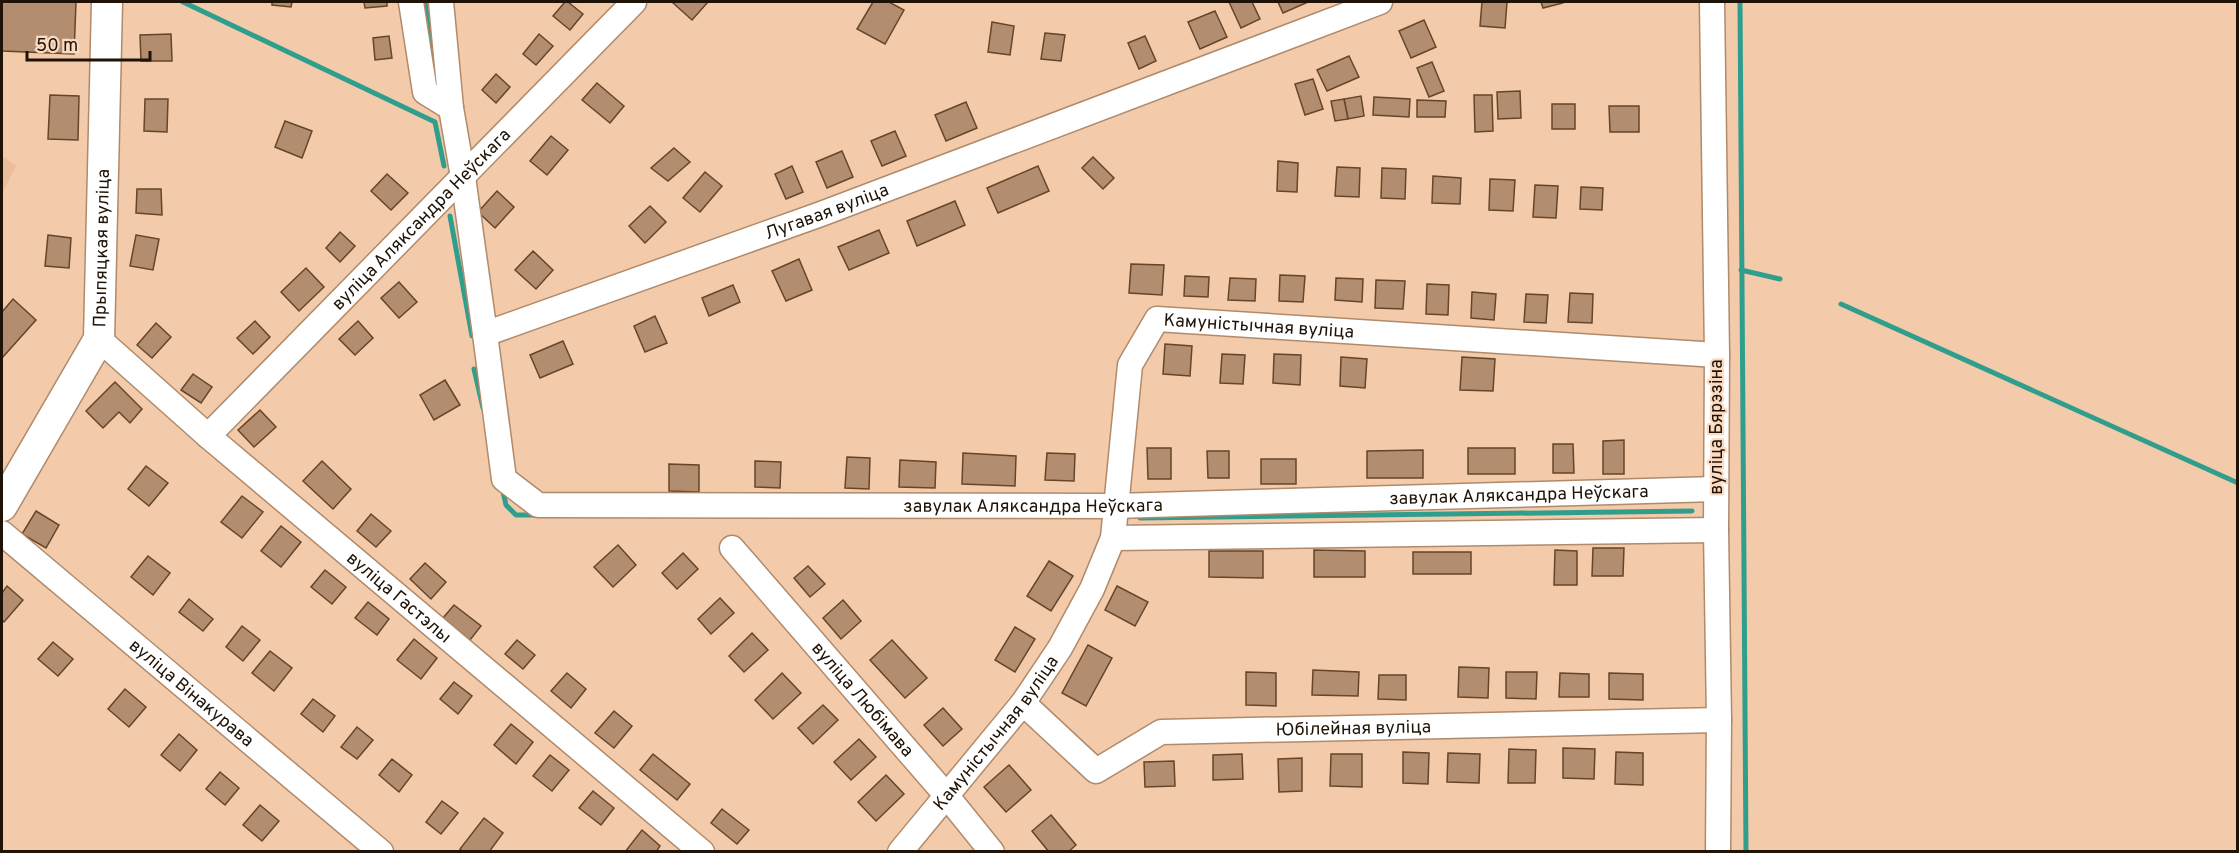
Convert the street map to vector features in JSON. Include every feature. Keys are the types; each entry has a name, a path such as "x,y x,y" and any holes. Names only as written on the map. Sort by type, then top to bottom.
{"main road":[{"name":"Прыпяцкая вуліца","path":"2,506 99,339 107,2"}],"street":[{"path":"411,2 425,92 451,108"},
{"path":"441,2 451,108 485,334"},
{"name":"вуліца Аляксандра Неўскага","path":"208,436 634,2"},
{"name":"Лугавая вуліца","path":"485,334 821,214 1380,2"},
{"name":"вуліца Бярэзіна","path":"1712,2 1717,355 1718,852"},
{"name":"Камуністычная вуліца","path":"900,852 1023,702 1060,648 1092,589 1113,538 1130,365 1157,319 1717,355"},
{"name":"завулак Аляксандра Неўскага","path":"485,334 504,479 537,505 1115,507 1716,489"},
{"name":"вуліца Гастэлы","path":"99,339 208,436 702,852"},
{"name":"завулак Аляксандра Неўскага","path":"1113,538 1716,530"},
{"name":"вуліца Вінакурава","path":"2,533 381,852"},
{"name":"вуліца Любімава","path":"732,548 946,795 992,852"},
{"name":"Юбілейная вуліца","path":"1023,702 1096,771 1161,732 1719,720"}],"shaded area":[{"path":"2,156 16,166 2,193"}],"building":[{"path":"2,2 76,2 74,54 2,51"},
{"path":"272,2 292,2 291,7 272,5"},
{"path":"364,2 387,2 387,6 365,8"},
{"path":"565,2 583,14 570,30 553,16"},
{"path":"672,2 708,2 692,20"},
{"path":"873,2 889,2 904,10 885,44 857,29"},
{"path":"1229,2 1252,2 1260,19 1241,28"},
{"path":"1278,2 1308,2 1283,13"},
{"path":"1482,2 1507,2 1505,28 1480,26"},
{"path":"1541,2 1563,2 1563,3 1543,8"},
{"path":"1215,11 1227,37 1200,49 1188,22"},
{"path":"1424,20 1436,47 1411,58 1399,31"},
{"path":"992,22 1014,26 1010,55 988,52"},
{"path":"1045,33 1065,35 1061,61 1041,59"},
{"path":"171,34 172,61 141,61 140,35"},
{"path":"539,34 553,46 536,65 523,54"},
{"path":"389,36 392,58 375,60 373,38"},
{"path":"1145,36 1156,61 1139,69 1128,43"},
{"path":"1349,56 1359,77 1327,91 1317,70"},
{"path":"1432,62 1444,91 1429,97 1417,68"},
{"path":"496,74 510,87 496,103 482,90"},
{"path":"1313,79 1323,109 1305,115 1295,84"},
{"path":"597,83 624,106 610,123 582,100"},
{"path":"1520,91 1521,118 1498,119 1497,92"},
{"path":"50,95 79,96 78,140 48,139"},
{"path":"1474,95 1492,95 1493,131 1475,132"},
{"path":"1361,96 1364,116 1348,119 1344,99"},
{"path":"1374,97 1410,99 1409,117 1373,115"},
{"path":"145,99 168,99 167,132 144,131"},
{"path":"1344,99 1348,119 1335,121 1331,101"},
{"path":"1417,100 1446,101 1445,117 1417,117"},
{"path":"966,102 977,128 946,141 935,115"},
{"path":"1552,104 1575,104 1575,129 1552,129"},
{"path":"1609,106 1639,106 1639,132 1610,132"},
{"path":"285,121 312,131 302,158 275,147"},
{"path":"895,131 906,156 882,166 871,141"},
{"path":"551,136 568,150 547,175 530,161"},
{"path":"674,148 690,162 668,181 651,168"},
{"path":"842,151 853,177 827,188 816,162"},
{"path":"1093,157 1114,178 1103,189 1082,168"},
{"path":"1278,161 1298,163 1297,192 1277,191"},
{"path":"792,166 803,192 786,199 775,174"},
{"path":"1038,166 1049,191 998,213 987,188"},
{"path":"1337,167 1360,168 1359,197 1335,196"},
{"path":"1382,168 1406,169 1405,199 1381,198"},
{"path":"705,172 722,186 700,212 683,198"},
{"path":"387,174 408,193 391,210 371,191"},
{"path":"1433,176 1461,178 1460,204 1432,203"},
{"path":"1490,179 1515,180 1513,211 1489,210"},
{"path":"1535,185 1558,186 1556,218 1533,217"},
{"path":"1581,187 1603,188 1602,210 1580,209"},
{"path":"137,189 161,189 162,215 136,213"},
{"path":"497,191 514,207 495,228 478,212"},
{"path":"955,201 965,225 917,246 907,221"},
{"path":"650,206 666,222 645,243 629,226"},
{"path":"879,230 889,253 849,270 838,247"},
{"path":"340,232 355,246 340,262 326,248"},
{"path":"48,235 71,238 69,268 45,266"},
{"path":"136,235 159,239 153,270 130,266"},
{"path":"533,251 553,270 536,289 515,270"},
{"path":"799,259 812,290 786,301 772,271"},
{"path":"1131,264 1164,265 1162,295 1129,293"},
{"path":"306,268 324,287 299,311 281,292"},
{"path":"1280,275 1305,276 1303,302 1279,301"},
{"path":"1185,276 1209,277 1208,297 1184,296"},
{"path":"1230,278 1256,279 1255,301 1228,300"},
{"path":"1336,278 1363,279 1362,302 1335,300"},
{"path":"1376,280 1405,281 1403,309 1375,308"},
{"path":"399,282 417,302 399,318 381,298"},
{"path":"1427,284 1449,285 1448,315 1426,314"},
{"path":"733,285 740,302 709,316 702,298"},
{"path":"1472,292 1496,294 1494,320 1471,318"},
{"path":"1570,293 1593,294 1592,323 1568,322"},
{"path":"1526,294 1548,295 1546,323 1524,322"},
{"path":"13,299 36,320 2,358 2,312"},
{"path":"655,316 667,343 645,352 634,326"},
{"path":"255,321 270,337 253,354 237,338"},
{"path":"358,321 373,338 355,355 339,339"},
{"path":"156,323 171,337 152,358 137,345"},
{"path":"563,341 573,364 540,378 530,355"},
{"path":"1165,344 1192,346 1190,376 1163,374"},
{"path":"1222,354 1245,355 1243,384 1220,383"},
{"path":"1274,354 1301,355 1300,385 1273,383"},
{"path":"1341,357 1367,359 1365,388 1340,386"},
{"path":"1462,357 1495,359 1493,391 1460,390"},
{"path":"193,374 212,387 201,403 181,390"},
{"path":"445,380 460,405 434,420 420,395"},
{"path":"115,382 142,409 130,423 119,412 103,428 86,411"},
{"path":"260,410 276,427 254,447 238,430"},
{"path":"1624,440 1624,474 1603,474 1603,441"},
{"path":"1553,444 1573,444 1574,473 1553,473"},
{"path":"1147,448 1171,448 1171,479 1148,479"},
{"path":"1468,448 1515,448 1515,474 1468,474"},
{"path":"1423,450 1423,478 1367,478 1367,451"},
{"path":"1207,451 1229,451 1229,478 1208,478"},
{"path":"963,453 1016,456 1015,486 962,484"},
{"path":"1047,453 1075,454 1074,481 1045,480"},
{"path":"847,457 870,458 869,489 845,488"},
{"path":"1261,459 1296,459 1296,484 1261,484"},
{"path":"900,460 936,462 935,488 899,487"},
{"path":"322,461 351,489 333,509 303,481"},
{"path":"755,461 781,462 780,488 755,487"},
{"path":"669,464 699,465 699,492 669,491"},
{"path":"146,466 168,483 149,506 128,489"},
{"path":"242,496 263,512 242,538 221,522"},
{"path":"36,511 59,525 46,548 22,534"},
{"path":"371,514 391,531 376,547 357,531"},
{"path":"281,526 301,542 281,567 261,551"},
{"path":"618,545 636,565 613,587 594,567"},
{"path":"1593,548 1624,548 1623,576 1592,576"},
{"path":"1314,550 1365,551 1365,577 1314,577"},
{"path":"1555,550 1577,551 1577,585 1554,585"},
{"path":"1209,551 1263,551 1263,578 1209,577"},
{"path":"1413,552 1471,552 1471,574 1413,574"},
{"path":"683,553 698,569 677,589 662,573"},
{"path":"148,556 170,573 153,595 131,577"},
{"path":"1049,561 1073,576 1051,611 1027,596"},
{"path":"425,563 446,582 431,599 410,579"},
{"path":"808,566 825,584 810,597 794,578"},
{"path":"325,570 346,587 332,604 311,587"},
{"path":"7,586 23,600 4,622 2,620 2,593"},
{"path":"1117,586 1148,602 1135,626 1105,610"},
{"path":"720,598 734,613 711,634 698,619"},
{"path":"189,599 213,619 203,631 179,612"},
{"path":"843,600 861,621 841,639 823,618"},
{"path":"368,602 389,619 377,635 355,618"},
{"path":"454,605 481,626 470,640 443,618"},
{"path":"242,626 260,640 243,661 226,647"},
{"path":"1015,627 1035,639 1015,672 995,660"},
{"path":"752,633 768,650 744,672 729,656"},
{"path":"414,639 437,658 421,679 397,660"},
{"path":"517,640 535,655 523,669 505,654"},
{"path":"892,640 927,678 905,698 870,660"},
{"path":"53,642 73,659 58,676 38,659"},
{"path":"1088,645 1112,658 1086,706 1062,693"},
{"path":"270,651 292,668 274,691 252,673"},
{"path":"1459,667 1489,668 1488,698 1458,697"},
{"path":"1313,670 1359,672 1358,696 1312,695"},
{"path":"1246,672 1276,673 1276,706 1246,705"},
{"path":"1506,672 1537,672 1536,699 1506,698"},
{"path":"567,673 586,689 571,708 551,691"},
{"path":"782,673 801,693 773,719 755,700"},
{"path":"1560,673 1589,674 1589,697 1559,697"},
{"path":"1609,673 1643,674 1643,700 1609,699"},
{"path":"1379,675 1406,675 1406,700 1378,699"},
{"path":"454,682 472,696 458,714 440,699"},
{"path":"125,689 146,707 129,727 108,709"},
{"path":"313,699 335,716 323,732 301,714"},
{"path":"823,705 838,720 813,744 798,728"},
{"path":"943,708 962,729 943,746 924,725"},
{"path":"614,711 632,726 614,748 595,733"},
{"path":"511,724 533,742 516,764 494,745"},
{"path":"357,727 373,740 357,759 341,747"},
{"path":"179,734 197,750 180,771 161,755"},
{"path":"859,739 876,757 851,780 834,762"},
{"path":"1563,748 1595,749 1594,779 1563,778"},
{"path":"1509,749 1536,750 1535,783 1508,783"},
{"path":"1403,752 1429,753 1428,784 1403,783"},
{"path":"1616,752 1643,753 1643,785 1615,784"},
{"path":"1448,753 1480,754 1479,783 1447,782"},
{"path":"653,754 690,784 677,800 640,770"},
{"path":"1242,754 1243,779 1213,780 1213,755"},
{"path":"1331,754 1362,754 1362,787 1330,786"},
{"path":"550,755 569,770 552,791 533,776"},
{"path":"1302,758 1302,791 1279,792 1278,759"},
{"path":"392,759 412,775 399,792 379,775"},
{"path":"1174,761 1175,786 1145,787 1144,762"},
{"path":"1009,765 1031,790 1006,812 984,787"},
{"path":"220,772 239,788 225,805 206,789"},
{"path":"886,775 904,794 876,821 858,802"},
{"path":"593,791 614,808 601,825 579,808"},
{"path":"442,801 458,813 441,834 426,822"},
{"path":"260,805 279,821 262,841 243,825"},
{"path":"722,809 749,830 737,844 711,823"},
{"path":"1051,815 1076,845 1068,852 1049,852 1032,831"},
{"path":"484,818 503,833 489,852 464,852 460,849"},
{"path":"642,830 660,846 656,852 625,852"}],"waterway":[{"path":"183,2 435,122 444,166"},
{"path":"425,2 436,75"},
{"path":"1740,2 1746,852"},
{"path":"450,216 472,336"},
{"path":"1741,270 1780,279"},
{"path":"1841,304 2238,483"},
{"path":"474,369 483,408"},
{"path":"502,487 506,505 516,515 538,515"},
{"path":"1140,518 1692,511"}]}
